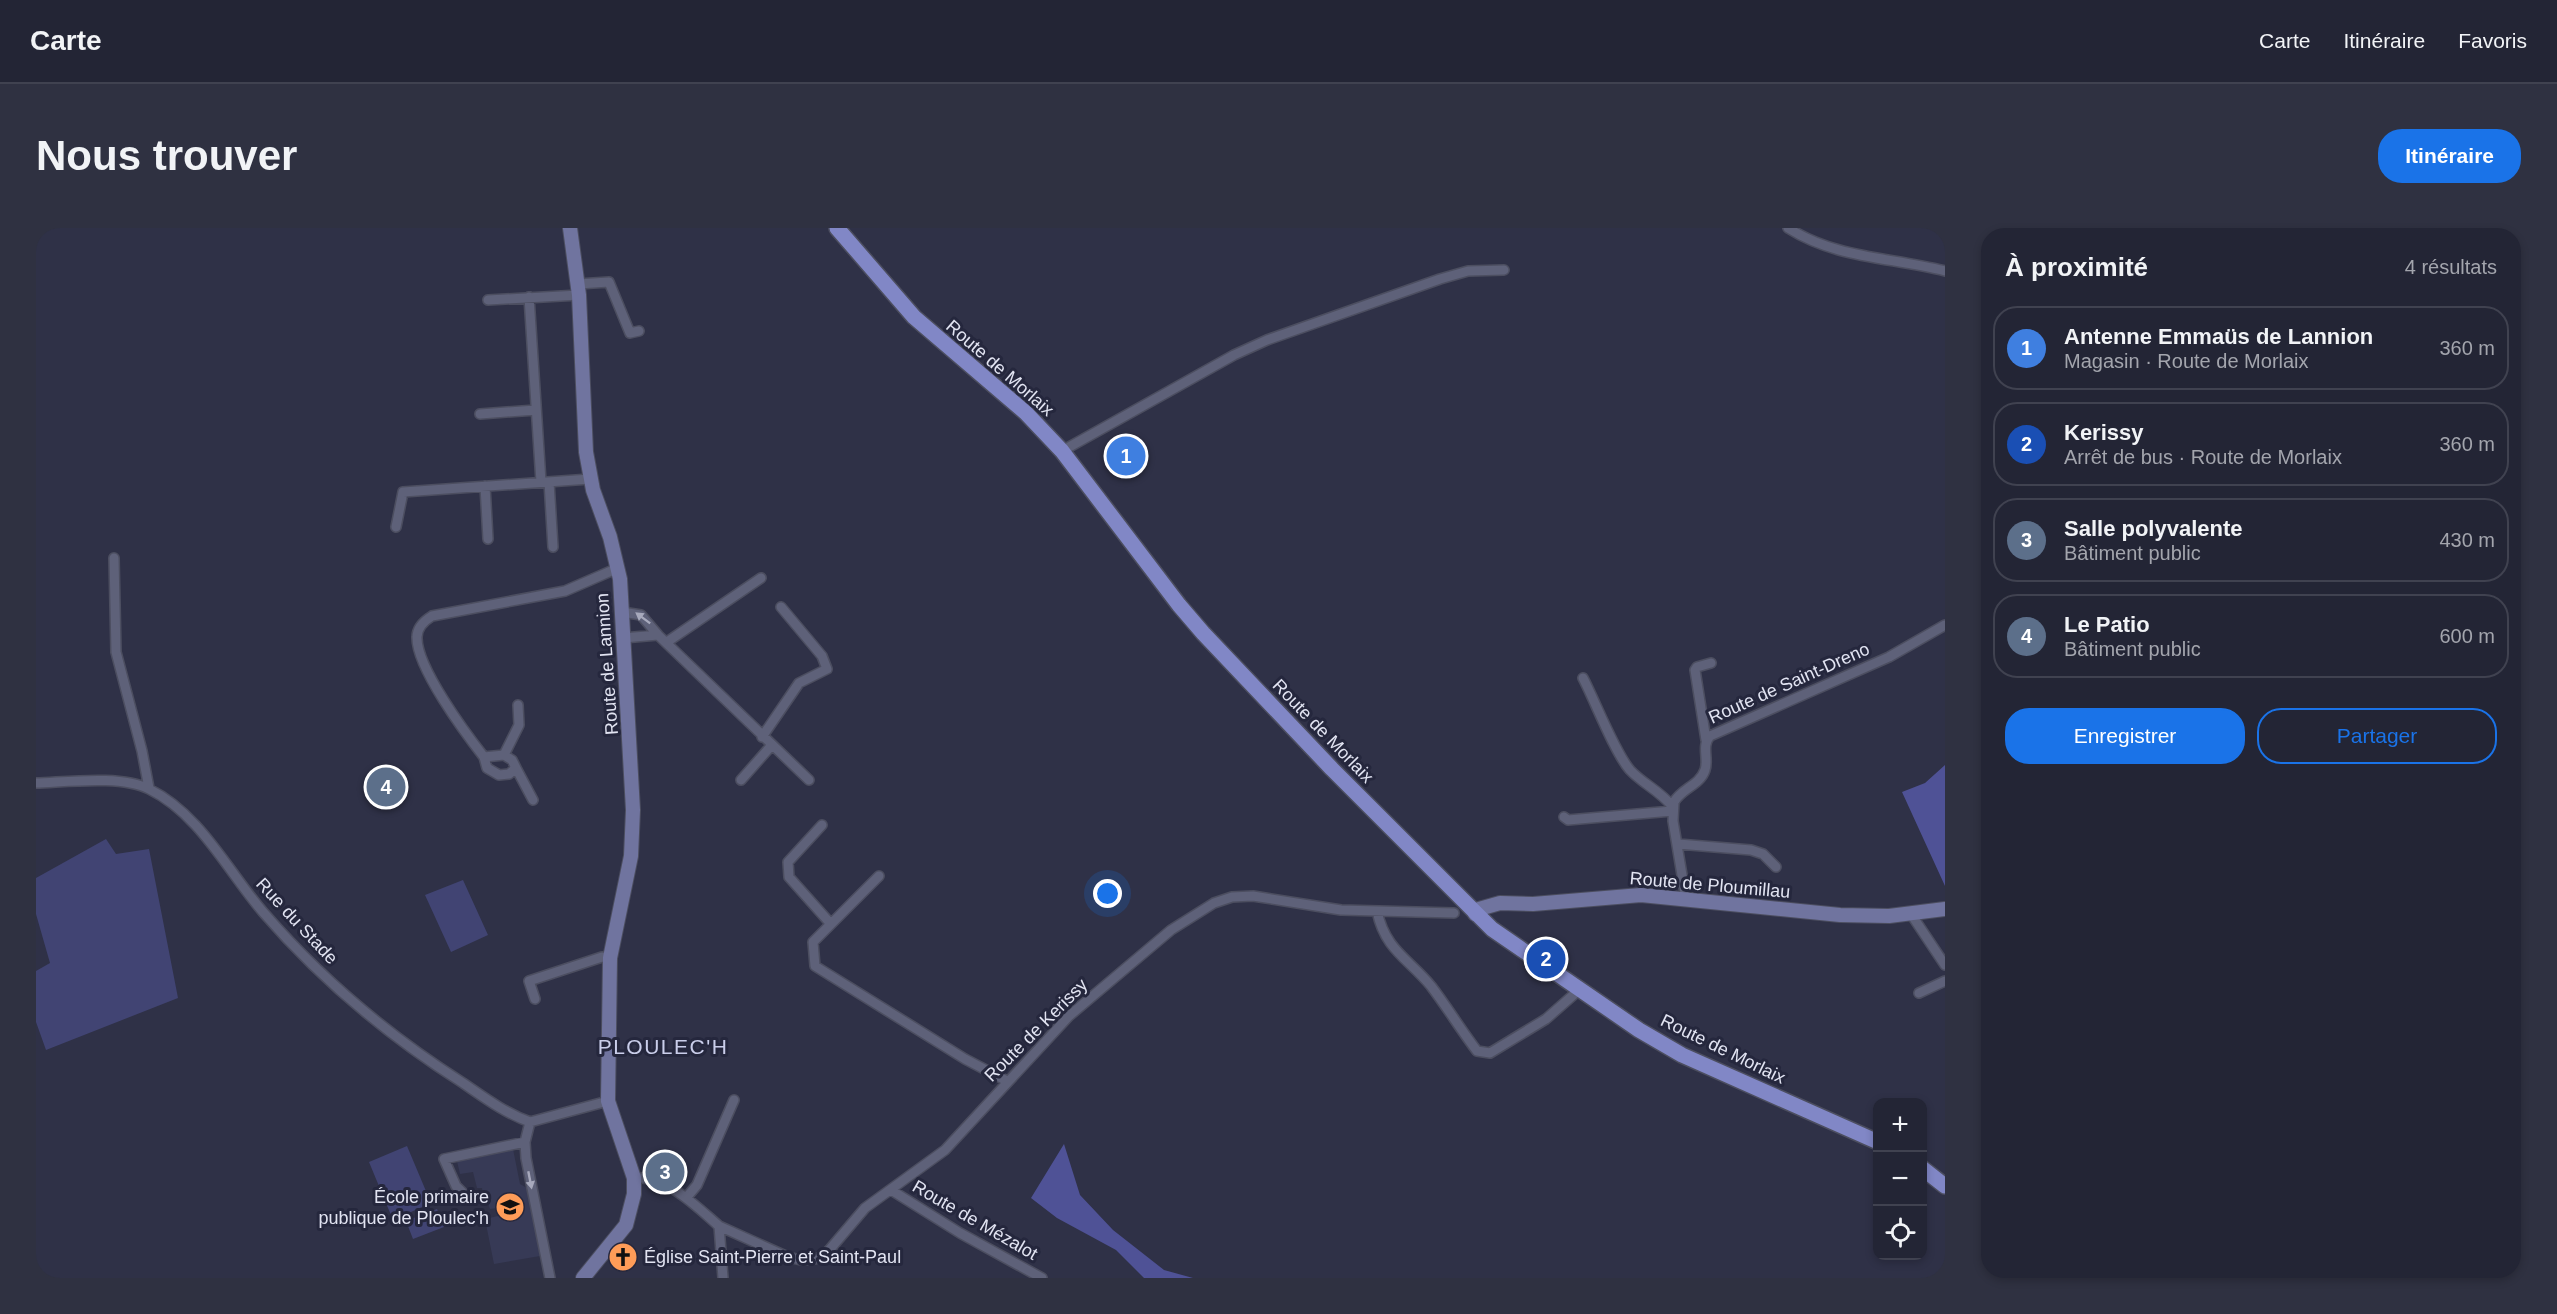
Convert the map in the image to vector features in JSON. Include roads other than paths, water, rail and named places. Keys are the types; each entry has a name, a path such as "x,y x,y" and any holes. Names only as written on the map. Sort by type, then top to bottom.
{"main road":[{"name":"Route de Morlaix","path":"837,228 914,317 1026,413 1062,451 1179,605 1203,633 1475,914 1579,990 1682,1055 1873,1140"},
{"path":"1927,1171 1945,1186"}],"street":[{"name":"Route de Lannion","path":"570,228 578,289 586,452 590,479 618,568 632,757 633,836 630,866 610,958 608,1101 634,1178"},
{"path":"1788,228 1815,244 1832,250 1907,261 1945,271"},
{"path":"1062,451 1206,369 1267,340 1440,279 1468,271 1504,270"},
{"path":"488,300 529,297 609,282 630,333 639,331"},
{"path":"529,297 536,410 553,547"},
{"path":"480,414 536,410"},
{"path":"396,527 403,492 590,479"},
{"path":"485,486 488,539"},
{"path":"114,558 116,652 142,751 148,788"},
{"path":"516,768 509,774 499,775 487,768 484,758 452,716 418,650 417,635 423,622 432,616 565,591 618,568"},
{"path":"667,642 761,578"},
{"path":"762,737 799,683 827,669 822,656 781,607"},
{"path":"622,612 641,615 658,635 808,780"},
{"name":"Route de Saint-Dreno","path":"1673,809 1676,797 1699,778 1706,768 1706,740 1714,733 1889,657 1945,625"},
{"path":"623,638 658,635"},
{"path":"1706,740 1695,670 1697,667 1711,663"},
{"path":"1583,678 1626,765 1639,779 1655,788 1673,809 1686,899"},
{"path":"504,755 519,725 518,705"},
{"path":"741,780 771,746"},
{"path":"484,758 504,755 512,760 533,800"},
{"name":"Rue du Stade","path":"36,783 123,782 148,788 192,820 268,918 338,988 423,1058 508,1114 530,1122"},
{"path":"1564,817 1568,820 1614,818 1673,809"},
{"path":"822,825 788,862 789,877 830,923"},
{"path":"1678,844 1751,850 1763,854 1776,867"},
{"path":"879,876 813,942 815,966 964,1059 1007,1081"},
{"name":"Route de Ploumillau","path":"1475,914 1479,909 1500,903 1533,904 1641,895 1840,915 1911,914 1945,909"},
{"name":"Route de Kerissy","path":"634,1178 658,1182 686,1198 719,1226 788,1257 801,1260 815,1259 825,1254 865,1208 945,1150 1069,1016 1171,930 1214,903 1232,897 1253,896 1341,910 1454,913"},
{"path":"1377,911 1379,924 1391,944 1407,964 1429,984 1478,1051 1490,1053 1537,1025 1579,990"},
{"path":"1911,914 1945,965"},
{"path":"535,999 529,981 602,957 610,958"},
{"path":"1919,993 1945,981"},
{"path":"686,1198 697,1185 734,1100"},
{"path":"550,1278 525,1142 530,1122 608,1101"},
{"path":"462,1192 456,1186 444,1159 525,1142"},
{"path":"583,1278 626,1226 634,1194 634,1178"},
{"name":"Route de Mézalot","path":"891,1190 960,1233 1042,1278"},
{"path":"719,1226 723,1278"}],"place":[{"name":"Antenne Emmaüs de Lannion","path":"1126,456"},
{"name":"Le Patio","path":"386,787"},
{"name":"Kerissy","path":"1546,959"},
{"name":"Salle polyvalente","path":"665,1172"},
{"name":"École primaire publique de Ploulec'h","path":"510,1207"},
{"name":"Église Saint-Pierre et Saint-Paul","path":"623,1257"}],"district":[{"name":"PLOULEC'H","path":"663,1047"}]}
